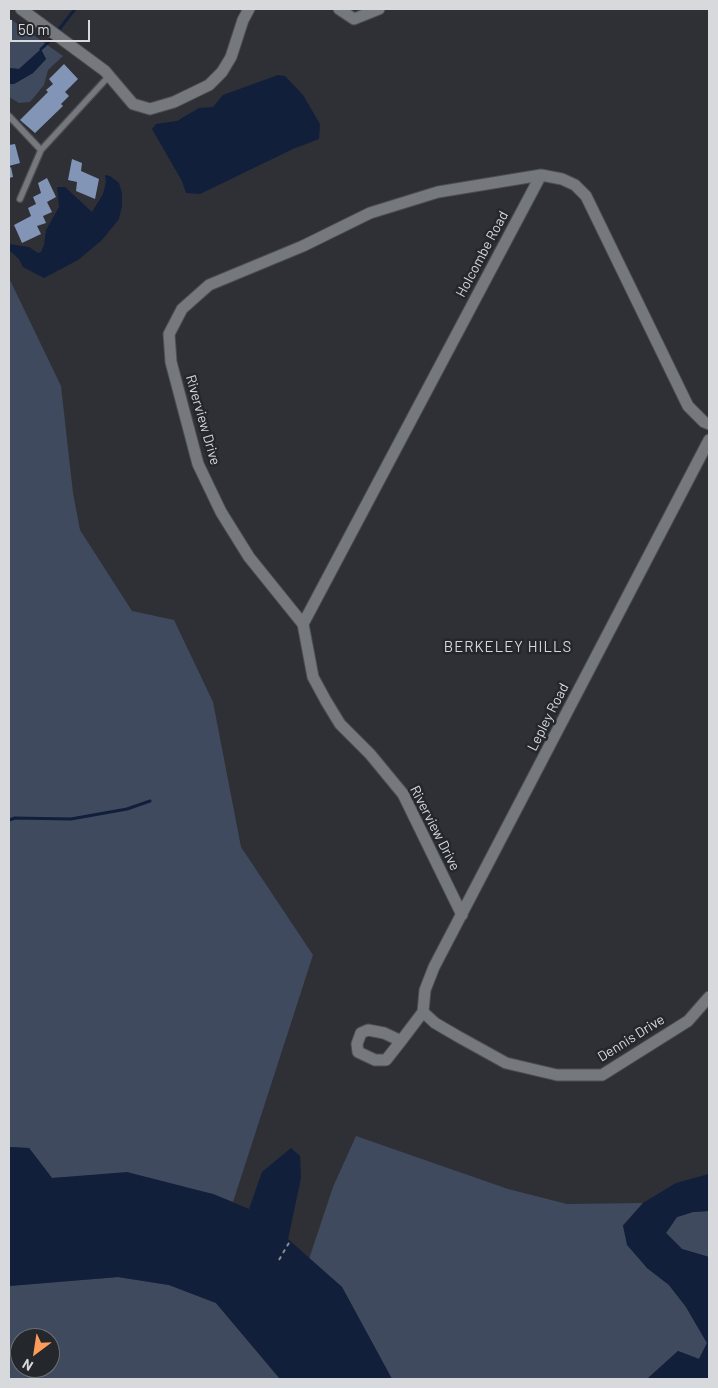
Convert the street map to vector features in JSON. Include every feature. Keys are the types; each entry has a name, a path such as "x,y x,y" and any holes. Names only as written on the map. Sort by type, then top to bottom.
{"street":[{"path":"21,9 109,76 133,104 150,109 174,102 210,85 222,72 231,57 243,20 249,9"},
{"path":"339,9 354,19 379,9"},
{"path":"541,175 562,179 575,185 586,196 688,406 704,422 709,424"},
{"name":"Holcombe Road","path":"303,624 541,175"},
{"name":"Riverview Drive","path":"462,915 403,794 370,754 340,724 326,702 313,677 303,624 249,557 221,512 198,464 171,362 169,334 182,309 209,285 303,246 370,213 438,192 541,175"},
{"name":"Lepley Road","path":"423,1012 425,990 462,915 709,440"},
{"name":"Dennis Drive","path":"423,1012 435,1023 459,1038 506,1063 557,1075 602,1075 688,1021 709,996"},
{"path":"401,1041 423,1012"}],"lane":[{"path":"20,199 42,150 109,76"},
{"path":"9,116 42,150"}],"path":[{"path":"279,1260 290,1241"}],"shaded area":[{"path":"9,18 63,56 48,70 44,85 30,102 19,103 9,97 9,84 14,84 33,73 46,59 41,50 19,69 9,68"},
{"path":"41,49 46,59 33,73 14,84 9,84 9,68 19,69"},
{"path":"278,75 285,76 303,95 320,124 319,139 293,149 200,194 186,193 182,181 152,129 156,124 177,121 199,108 213,107 223,95"},
{"path":"105,175 110,176 119,183 122,193 122,206 119,219 102,240 78,260 44,278 23,267 19,259 9,250 9,244 29,247 38,253 41,252 46,230 59,207 57,187 65,187 92,212 103,194 106,182"},
{"path":"9,278 61,386 73,493 80,530 132,611 174,620 213,702 241,847 313,955 233,1202 213,1194 68,1177 52,1178 29,1148 9,1147"},
{"path":"356,1136 508,1189 567,1204 643,1203 623,1225 647,1268 669,1285 686,1307 707,1343 699,1359 678,1351 647,1379 392,1379 342,1287 309,1259 333,1187"},
{"path":"9,1147 29,1148 52,1178 127,1172 213,1194 249,1209 262,1172 291,1148 300,1156 301,1178 288,1239 342,1287 392,1379 280,1379 216,1303 169,1285 118,1277 9,1286"},
{"path":"709,1174 709,1211 693,1212 677,1217 666,1233 682,1249 709,1257 709,1379 647,1379 678,1351 699,1359 707,1343 686,1307 669,1285 647,1268 627,1245 623,1226 643,1203 676,1183"},
{"path":"709,1211 709,1257 682,1249 666,1233 677,1217 693,1212"},
{"path":"118,1277 169,1285 216,1303 280,1379 9,1379 9,1286"}],"building":[{"path":"64,64 78,79 65,92 69,96 61,104 63,106 35,133 20,120 48,92 46,90 53,84 49,79"},
{"path":"15,144 20,163 9,166 9,145"},
{"path":"72,159 82,163 81,171 99,179 95,199 76,191 77,182 68,180"},
{"path":"11,167 13,177 9,178 9,168"},
{"path":"47,178 56,197 47,202 52,212 43,216 46,223 37,226 41,234 22,243 14,225 31,216 28,208 36,204 33,197 41,193 38,183"}],"waterway":[{"path":"57,32 75,9"},
{"path":"41,49 54,37"},
{"path":"9,820 15,818 71,819 127,809 150,801"}],"district":[{"name":"BERKELEY HILLS","path":"508,647"}]}
